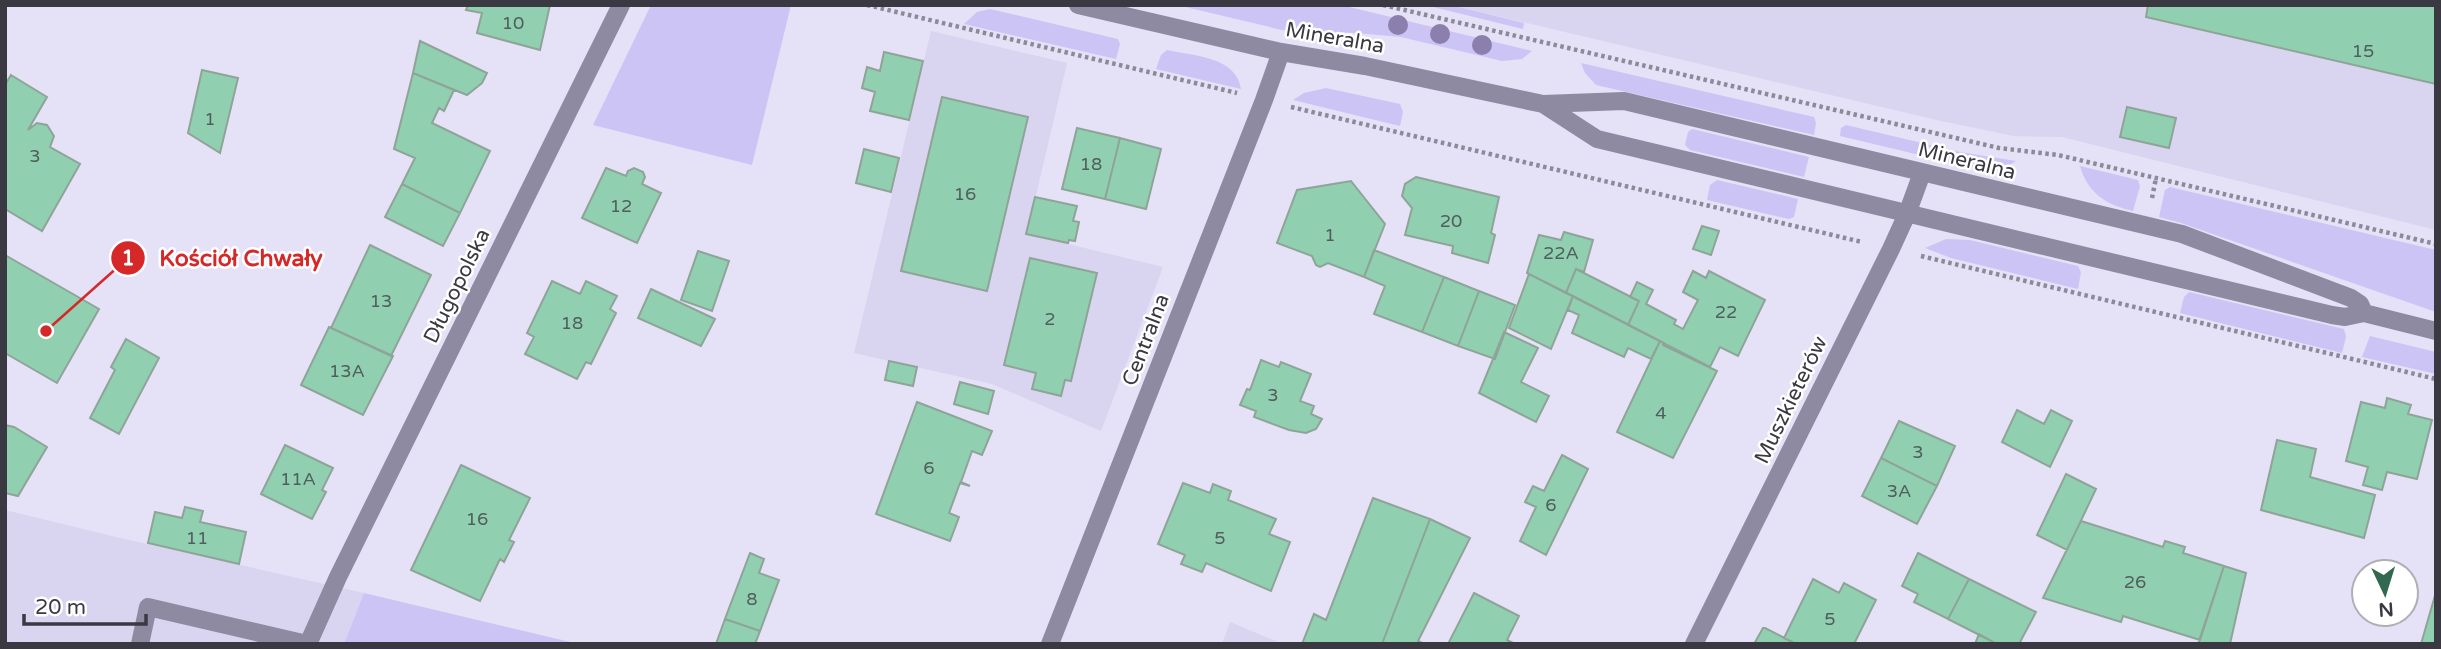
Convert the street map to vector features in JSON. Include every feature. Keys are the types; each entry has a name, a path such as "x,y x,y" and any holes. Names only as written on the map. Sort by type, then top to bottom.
{"street":[{"name":"Długopolska","path":"307,644 621,5"},
{"name":"Mineralna","path":"1078,5 1281,52 1365,66 1543,104 1624,101 2182,234 2351,298 2360,304 2364,313"},
{"name":"Centralna","path":"1050,644 1281,52"},
{"name":"Mineralna","path":"1543,104 1597,139 2332,315 2345,317 2364,313 2436,331"},
{"name":"Muszkieterów","path":"1694,644 1907,214 1922,173"},
{"path":"140,644 148,607 307,644"}],"path":[{"path":"867,5 1238,94"},
{"path":"1383,5 1999,149 2058,155 2436,244"},
{"path":"1290,107 1865,243"},
{"path":"1917,255 2436,379"}],"shaded area":[{"path":"651,5 791,5 752,165 593,125"},
{"path":"1177,5 1341,5 1532,51 1522,59 1502,61 1401,37 1282,30"},
{"path":"1425,5 1451,5 1524,23 1523,29"},
{"path":"1451,5 2436,5 2436,230 2062,137 2014,136 1941,121"},
{"path":"990,9 1118,39 1120,44 1116,59 964,24 977,12"},
{"path":"931,31 1067,63 1027,234 1163,267 1101,431 992,384 854,353"},
{"path":"1167,50 1201,56 1222,64 1231,70 1241,89 1156,69 1161,55"},
{"path":"1581,63 1814,117 1814,135 1596,85 1585,73"},
{"path":"1326,88 1400,104 1403,112 1400,126 1293,100 1304,93"},
{"path":"1846,125 1960,152 2016,161 2003,169 1987,171 1840,136 1841,128"},
{"path":"1692,129 1809,157 1804,177 1690,150 1685,145 1688,132"},
{"path":"2080,166 2138,180 2140,186 2133,211 2100,197 2088,184"},
{"path":"1717,180 1798,199 1794,217 1789,219 1707,200 1710,185"},
{"path":"2170,187 2436,250 2436,312 2159,217 2165,190"},
{"path":"1946,239 1970,240 2078,266 2081,272 2078,289 1951,258 1925,248"},
{"path":"2189,292 2344,329 2346,337 2342,353 2180,313 2184,297"},
{"path":"2370,336 2436,352 2436,374 2362,357"},
{"path":"5,510 364,593 344,644 5,644"},
{"path":"364,593 579,644 344,644"},
{"path":"1230,622 1283,644 1222,644"}],"building":[{"path":"468,5 550,5 540,50 477,33 482,13 466,10"},
{"path":"2148,5 2436,5 2436,84 2146,17"},
{"path":"420,41 487,73 482,83 467,95 413,73"},
{"path":"884,52 923,61 909,120 870,111 875,92 862,88 867,67 880,71"},
{"path":"202,70 238,78 220,153 188,133"},
{"path":"413,73 454,90 444,111 439,108 432,123 490,151 460,213 402,184 415,158 394,149"},
{"path":"11,75 47,97 28,130 37,123 47,125 54,136 50,147 80,164 42,231 5,209 5,85"},
{"path":"942,97 1028,117 987,291 901,271"},
{"path":"2127,107 2176,118 2169,148 2120,137"},
{"path":"1077,128 1120,138 1105,199 1062,189"},
{"path":"1120,138 1161,149 1146,209 1105,199"},
{"path":"864,149 899,158 891,192 856,183"},
{"path":"606,168 626,176 628,171 634,168 643,172 645,177 642,184 661,193 637,243 582,218"},
{"path":"1416,177 1499,197 1491,233 1495,235 1488,263 1452,253 1453,246 1405,235 1412,208 1402,196 1405,184"},
{"path":"1351,181 1385,224 1364,277 1328,263 1320,267 1312,256 1277,243 1297,190"},
{"path":"402,184 460,213 443,246 385,217"},
{"path":"1035,197 1077,206 1073,221 1079,222 1075,241 1069,240 1068,243 1026,234"},
{"path":"1702,226 1719,231 1711,255 1693,249"},
{"path":"1564,232 1593,240 1584,272 1576,269 1566,293 1527,273 1539,235 1561,240"},
{"path":"370,245 431,275 391,356 331,328"},
{"path":"1374,250 1444,277 1422,332 1374,314 1385,286 1364,277"},
{"path":"698,251 729,261 712,311 681,300"},
{"path":"5,255 99,309 57,383 5,353"},
{"path":"1030,258 1097,273 1071,381 1065,380 1061,396 1032,389 1036,373 1004,365"},
{"path":"1576,269 1639,301 1628,325 1566,293"},
{"path":"1693,271 1706,278 1709,271 1765,300 1738,356 1720,347 1710,367 1628,325 1639,301 1630,297 1637,282 1653,290 1646,304 1676,320 1674,324 1683,329 1698,300 1683,292"},
{"path":"1529,274 1573,296 1551,349 1509,328"},
{"path":"1444,277 1479,291 1458,346 1422,332"},
{"path":"552,281 580,294 586,281 617,296 610,309 616,313 591,364 586,362 577,379 525,354 534,337 527,333"},
{"path":"651,289 715,319 701,346 638,318"},
{"path":"1479,291 1515,305 1495,359 1458,346"},
{"path":"1573,296 1660,341 1651,359 1628,348 1624,357 1572,333 1579,315 1568,310"},
{"path":"329,327 393,356 363,415 301,385"},
{"path":"1504,332 1538,348 1521,382 1549,396 1536,422 1479,393"},
{"path":"126,339 159,358 119,434 90,418 115,370 111,367"},
{"path":"1660,341 1663,345 1717,371 1673,458 1617,432"},
{"path":"1261,360 1279,367 1281,362 1311,374 1300,401 1314,406 1311,414 1322,419 1316,429 1306,433 1289,430 1254,417 1256,411 1240,405 1247,389 1250,390"},
{"path":"889,361 917,367 913,386 885,380"},
{"path":"960,382 994,391 988,414 954,404"},
{"path":"2387,398 2411,405 2408,414 2432,420 2417,479 2387,472 2382,490 2363,485 2368,467 2346,461 2361,402 2385,408"},
{"path":"917,402 992,431 982,455 972,451 961,482 970,486 960,483 949,513 959,517 950,541 876,514"},
{"path":"2017,410 2044,424 2051,410 2072,421 2050,467 2002,442"},
{"path":"1899,421 1955,446 1937,486 1881,458"},
{"path":"5,425 14,427 47,447 18,496 5,493"},
{"path":"2277,440 2316,449 2310,477 2375,495 2364,538 2261,510"},
{"path":"285,445 333,468 322,490 326,492 312,519 261,494"},
{"path":"1562,455 1588,469 1546,555 1520,541 1536,507 1525,502 1533,486 1544,491"},
{"path":"1881,458 1937,486 1917,524 1862,496"},
{"path":"461,465 530,498 509,540 514,542 504,562 500,559 480,601 411,570"},
{"path":"2066,474 2096,489 2067,550 2037,535"},
{"path":"1183,483 1210,493 1213,484 1231,491 1228,500 1276,519 1269,534 1290,542 1271,591 1206,563 1202,572 1181,564 1185,555 1158,544"},
{"path":"1373,498 1430,519 1382,644 1302,644 1314,614 1326,620"},
{"path":"185,507 203,511 200,522 246,532 239,564 148,543 155,512 182,518"},
{"path":"1430,519 1470,538 1418,641 1424,644 1382,644"},
{"path":"2081,521 2163,547 2165,541 2185,547 2183,553 2224,566 2200,640 2123,616 2121,622 2043,598"},
{"path":"750,553 764,559 759,573 779,580 760,631 725,619"},
{"path":"1918,553 1969,579 1948,619 1914,602 1918,594 1902,586"},
{"path":"2224,566 2246,573 2230,644 2198,644"},
{"path":"1813,579 1839,593 1844,583 1876,600 1854,644 1796,644 1784,638"},
{"path":"1969,579 2036,612 2019,644 1997,644 1948,619"},
{"path":"2436,592 2436,644 2421,644"},
{"path":"1474,593 1519,616 1507,640 1515,644 1448,644"},
{"path":"725,619 760,631 755,644 716,644"},
{"path":"1765,628 1796,644 1754,644"},
{"path":"1979,634 1997,644 1975,644"}],"place":[{"name":"Kościół Chwały","path":"46,331"}]}
